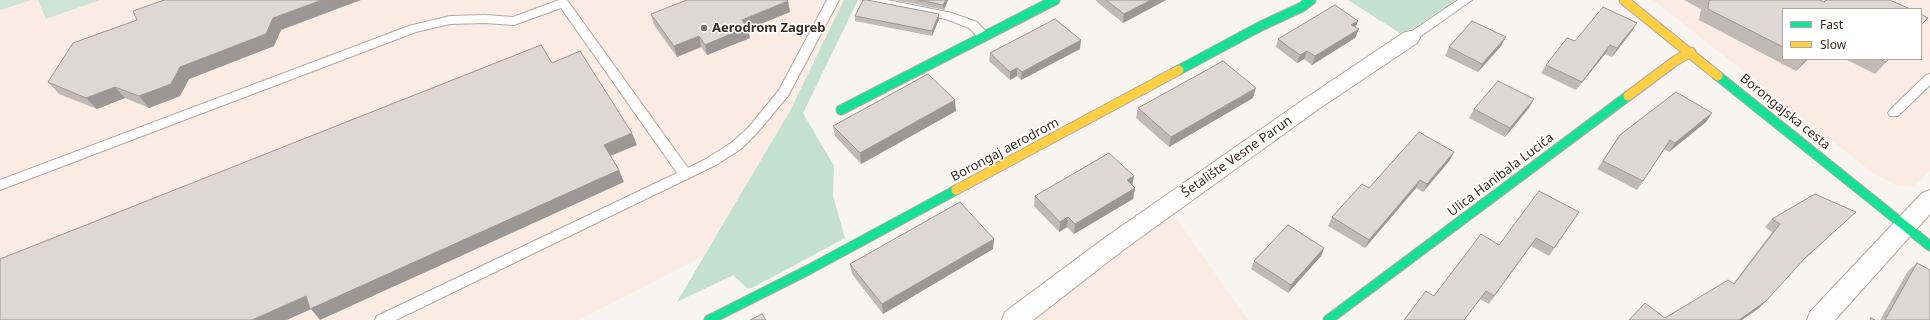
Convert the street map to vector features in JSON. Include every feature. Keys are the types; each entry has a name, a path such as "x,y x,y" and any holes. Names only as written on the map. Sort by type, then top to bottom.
{"street":[{"path":"840,110 1055,0"},
{"name":"Borongaj aerodrom","path":"709,320 810,269 1261,26 1302,7 1311,0"},
{"name":"Borongajska cesta","path":"1624,0 1691,52 1930,246"},
{"name":"Šetalište Vesne Parun","path":"1014,320 1114,244 1410,38"},
{"name":"Ulica Hanibala Lucića","path":"1328,320 1675,62 1691,52"},
{"path":"1819,320 1930,200"}],"lane":[{"path":"382,320 711,162 736,146 766,116 784,93 833,0"},
{"path":"869,0 948,16 973,25 984,36"},
{"name":"Šetalište Vesne Parun","path":"1410,38 1466,0"},
{"path":"0,185 413,29 450,20 485,19 514,21 567,2 685,174"},
{"path":"1894,113 1930,78"}],"shaded area":[{"path":"0,0 856,0 811,83 704,256 579,320 0,320"},
{"path":"1653,0 1930,0 1930,171 1918,183 1909,187 1898,186 1874,174"},
{"path":"1171,211 1248,320 1028,320"}],"green space":[{"path":"0,0 32,0 0,10"},
{"path":"38,0 100,0 46,19"},
{"path":"844,0 858,0 803,113 834,166 833,196 845,238 752,288 747,288 733,275 677,302 790,111"},
{"path":"1348,0 1456,0 1403,35"}],"building":[{"path":"164,0 322,0 273,18 266,34 180,67 171,84 139,96 115,87 86,98 48,82 73,43 137,20 133,11"},
{"name":"Aerodrom Zagreb","path":"687,0 788,1 742,20 747,27 705,45 699,36 674,46 651,14"},
{"path":"863,0 939,14 932,31 855,16"},
{"path":"919,0 946,0 943,5"},
{"path":"1106,0 1151,0 1124,14"},
{"path":"1709,0 1819,0 1824,2 1826,0 1890,0 1908,8 1782,8 1782,46 1708,9"},
{"path":"1335,5 1358,21 1351,25 1359,29 1315,56 1307,51 1300,55 1278,39"},
{"path":"1603,7 1637,23 1617,48 1610,45 1582,82 1546,65 1567,38 1575,41"},
{"path":"1922,15 1928,18 1922,24"},
{"path":"1055,19 1081,40 1022,72 1017,68 1010,72 990,53"},
{"path":"1472,21 1506,37 1482,64 1449,47"},
{"path":"541,45 552,63 580,51 632,133 604,145 619,170 310,309 306,296 252,320 0,320 0,259"},
{"path":"1223,61 1256,88 1171,137 1138,108"},
{"path":"928,74 955,100 860,153 833,126"},
{"path":"1498,81 1534,99 1510,128 1474,109"},
{"path":"1676,92 1712,113 1675,143 1670,140 1643,181 1603,161 1620,135"},
{"path":"1419,132 1454,152 1427,184 1420,180 1369,240 1332,217 1362,184 1369,188"},
{"path":"1109,153 1134,176 1127,180 1135,188 1075,224 1068,217 1060,222 1035,196"},
{"path":"1539,191 1579,212 1554,248 1536,238 1494,296 1486,291 1464,320 1404,320 1426,291 1434,296 1481,234 1499,245"},
{"path":"1815,194 1856,212 1805,258 1766,301 1739,320 1629,320 1645,303 1665,318 1728,280 1734,284 1780,224 1772,219"},
{"path":"960,202 994,239 882,304 850,264"},
{"path":"1288,225 1324,248 1291,285 1254,261"},
{"path":"1917,263 1930,270 1930,320 1885,320"},
{"path":"762,314 766,320 750,320"}],"traffic: fast":[{"path":"841,110 1055,0"},
{"path":"1179,70 1261,26 1302,7 1311,0"},
{"path":"1718,76 1930,246"},
{"path":"1328,320 1628,96"},
{"path":"709,320 810,269 956,190"}],"traffic: slow":[{"path":"1624,0 1718,76"},
{"path":"1628,96 1675,61 1691,52"},
{"path":"956,190 1179,70"}],"place":[{"name":"Aerodrom Zagreb","path":"704,28"}]}
